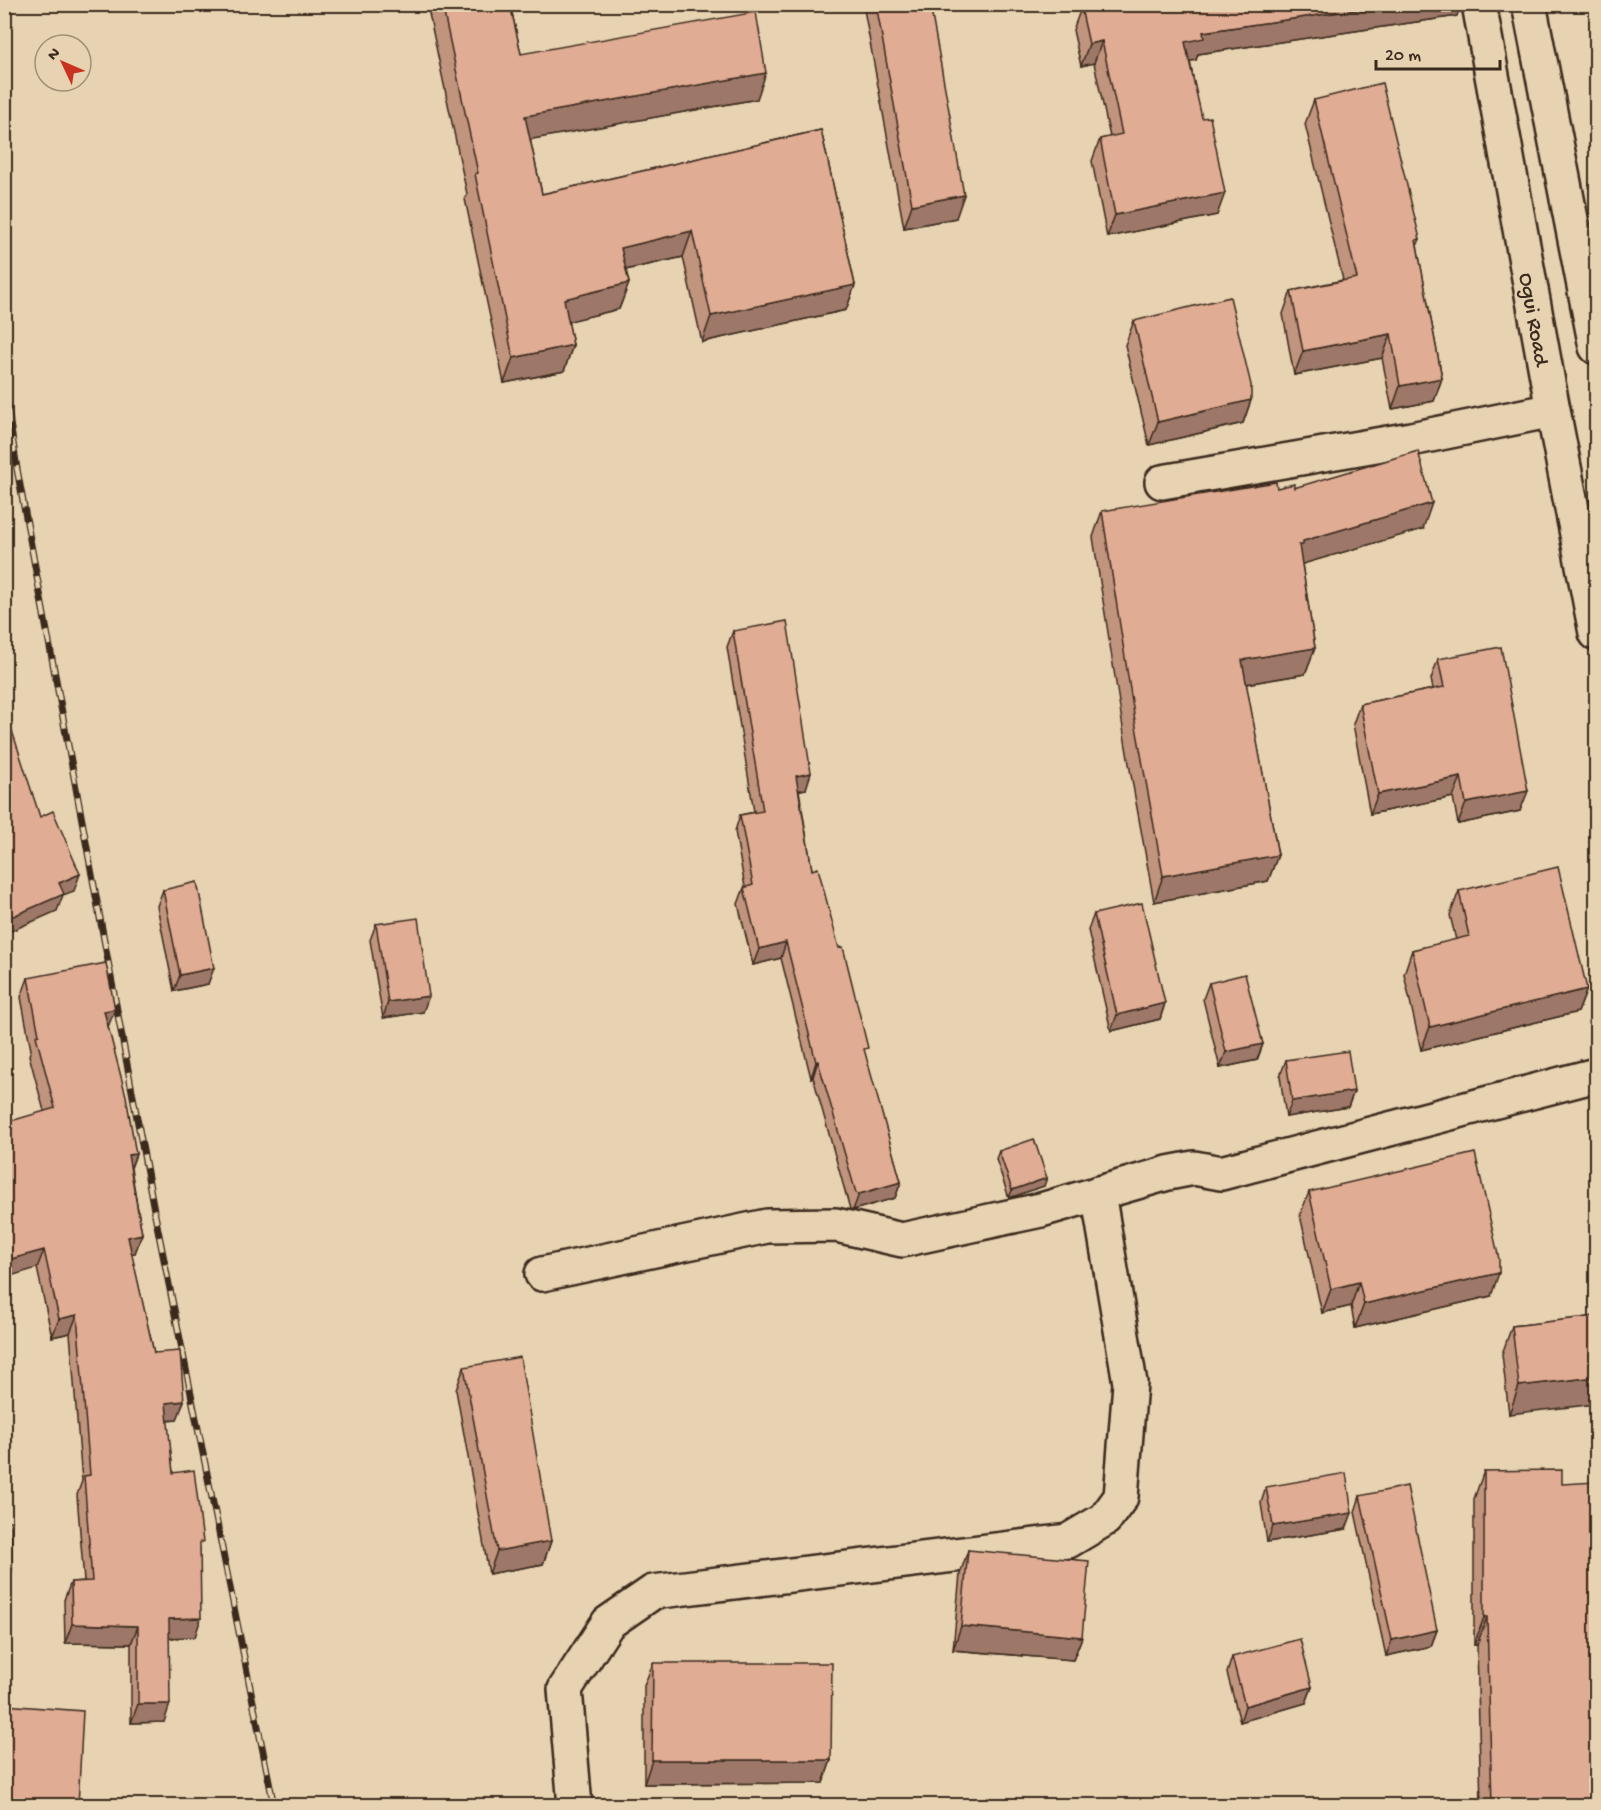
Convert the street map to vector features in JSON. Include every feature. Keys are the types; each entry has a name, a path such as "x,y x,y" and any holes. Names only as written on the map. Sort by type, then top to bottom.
{"street":[{"name":"Ogui Road","path":"1479,4 1596,633"},
{"path":"1529,4 1596,347"},
{"path":"1162,482 1411,439 1553,410"},
{"path":"542,1274 767,1226 836,1225 902,1240 1041,1210 1168,1173 1194,1168 1221,1173 1596,1075"},
{"path":"575,1806 565,1689 608,1623 653,1592 1068,1541 1105,1519 1121,1497 1130,1383 1098,1193"}],"building":[{"path":"442,4 510,4 521,54 756,12 766,73 525,116 542,194 821,130 855,285 711,316 692,231 621,248 629,283 564,299 573,345 513,358 475,174 478,173"},
{"path":"876,4 930,4 964,195 912,205"},
{"path":"1096,4 1394,4 1203,32 1204,38 1185,42 1202,118 1210,117 1225,193 1115,215 1100,139 1122,134 1102,41 1089,44 1081,8"},
{"path":"1382,83 1420,239 1416,240 1442,378 1400,386 1391,334 1303,351 1291,291 1357,278 1314,100"},
{"path":"1230,297 1251,385 1251,400 1158,422 1134,321"},
{"path":"1418,451 1432,503 1303,541 1303,545 1299,545 1315,648 1242,660 1278,855 1163,876 1135,721 1102,511 1276,482 1277,488 1294,484 1294,488"},
{"path":"787,621 811,773 796,776 812,870 818,868 839,948 843,947 868,1048 864,1049 901,1182 859,1194 856,1193 818,1061 816,1062 786,942 759,949 744,888 753,885 740,815 763,811 733,631"},
{"path":"1501,647 1528,791 1466,803 1461,777 1378,794 1360,704 1444,687 1438,659"},
{"path":"4,706 40,817 53,811 80,874 59,883 64,894 4,920"},
{"path":"1558,867 1587,989 1430,1027 1412,950 1469,936 1459,891"},
{"path":"197,882 214,968 180,975 163,890"},
{"path":"1142,903 1165,1003 1117,1015 1094,914"},
{"path":"418,918 429,996 388,1002 376,924"},
{"path":"106,963 115,1009 104,1011 126,1096 136,1154 128,1155 142,1234 128,1237 154,1353 180,1351 184,1401 166,1403 173,1473 194,1470 203,1542 200,1542 201,1618 169,1619 170,1704 138,1704 138,1626 72,1624 71,1582 92,1581 84,1476 90,1475 77,1315 59,1319 44,1250 4,1261 4,1123 55,1108 36,1036 39,1035 28,978"},
{"path":"1245,974 1263,1044 1226,1052 1209,983"},
{"path":"1348,1051 1354,1091 1292,1101 1286,1060"},
{"path":"1034,1139 1047,1178 1012,1190 999,1151"},
{"path":"1475,1153 1499,1259 1499,1273 1364,1304 1359,1282 1331,1289 1309,1192"},
{"path":"1596,1316 1596,1377 1519,1386 1512,1326"},
{"path":"520,1357 551,1541 497,1551 464,1367"},
{"path":"1562,1470 1562,1484 1596,1482 1596,1806 1492,1806 1487,1617 1484,1617 1484,1471"},
{"path":"1346,1473 1352,1513 1273,1526 1266,1487"},
{"path":"1407,1486 1437,1630 1392,1640 1360,1496"},
{"path":"11,1521 12,1571 4,1571 4,1522"},
{"path":"968,1550 1089,1561 1082,1637 961,1626"},
{"path":"1300,1639 1312,1687 1245,1706 1232,1657"},
{"path":"4,1659 8,1660 5,1705 83,1711 78,1806 4,1806"},
{"path":"653,1663 832,1663 831,1760 652,1760"}],"railway":[{"path":"4,383 17,469 154,1210 274,1806"}]}
